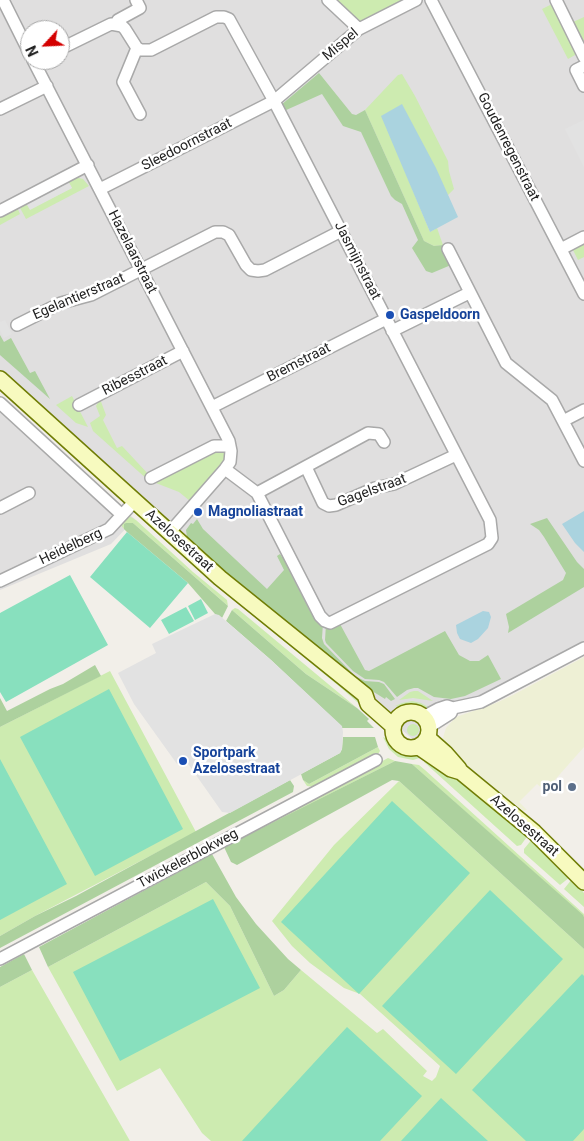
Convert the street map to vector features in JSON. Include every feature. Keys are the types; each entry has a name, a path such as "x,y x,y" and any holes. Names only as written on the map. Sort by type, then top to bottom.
{"street":[{"name":"Hazelaarstraat","path":"3,0 20,32"},
{"path":"116,24 118,20 140,8 136,0"},
{"path":"328,0 359,29"},
{"name":"Mispel","path":"274,101 359,29 416,0"},
{"name":"Goudenregenstraat","path":"432,0 584,294"},
{"path":"556,0 584,57"},
{"name":"Jasmijnstraat","path":"137,48 151,50 216,17 224,16 233,24 490,520 492,538 488,544 330,623 320,616 257,492"},
{"path":"70,44 107,25 116,24 125,29 137,48 123,82 140,114"},
{"path":"584,66 576,70 584,86"},
{"name":"Hazelaarstraat","path":"39,70 212,407 230,446"},
{"path":"0,109 47,86"},
{"name":"Sleedoornstraat","path":"100,189 274,101"},
{"path":"0,211 88,165"},
{"name":"Egelantierstraat","path":"16,325 61,303 91,295 215,232 223,232 230,235 246,265 251,270 258,271 265,270 341,231"},
{"path":"561,249 584,237"},
{"path":"448,249 506,363 552,400 584,461"},
{"path":"392,331 469,293"},
{"name":"Bremstraat","path":"212,407 386,318"},
{"name":"Ribesstraat","path":"85,405 183,351"},
{"name":"Azelosestraat","path":"0,379 220,578 365,695 368,704 397,721"},
{"name":"Azelosestraat","path":"0,404 122,515"},
{"path":"563,421 584,410"},
{"path":"225,469 257,492 368,433 379,434 384,442"},
{"path":"151,478 214,446 230,446 230,462 169,533"},
{"name":"Gagelstraat","path":"306,467 323,503 329,506 336,505 375,488 394,484 456,456"},
{"path":"0,508 29,493"},
{"name":"Heidelberg","path":"0,581 109,529 134,502"},
{"path":"425,732 412,712 397,721 393,734 398,743 407,748 450,713 453,708 481,702 584,648"},
{"name":"Azelosestraat","path":"425,732 456,764 461,772 546,842 584,882"},
{"name":"Twickelerblokweg","path":"0,959 376,760"}],"shaded area":[{"path":"0,0 584,0 584,655 491,705 439,717 418,744 147,505 0,370"},
{"path":"584,120 584,167 565,129"},
{"path":"68,181 72,188 30,210 26,203"},
{"path":"5,320 12,334 4,338 0,330 0,322"},
{"path":"0,399 114,503 135,519 111,544 0,590"},
{"path":"215,614 219,615 271,660 342,726 343,732 340,753 230,813 222,812 184,758 177,764 134,704 118,673 156,653 152,644"}],"green space":[{"path":"335,0 403,0 359,23"},
{"path":"552,4 576,52 575,55 568,59 542,9"},
{"path":"584,17 584,45 573,22"},
{"path":"319,73 352,114 356,115 365,110 424,241 434,246 443,245 451,265 432,273 426,271 412,248 418,240 402,204 391,196 361,132 343,126 322,94 284,111 281,105"},
{"path":"402,74 448,161 454,189 448,195 402,105 382,116 430,232 437,228 443,245 434,246 424,241 365,110 398,75"},
{"path":"75,177 83,179 89,186 26,219 19,206 26,203 30,209 72,188 68,181"},
{"path":"17,207 20,214 0,225 0,216"},
{"path":"584,243 584,257 578,260 573,250"},
{"path":"0,335 4,342 11,338 30,373 35,371 50,399 0,355"},
{"path":"72,396 88,427 76,423 56,405"},
{"path":"100,399 106,415 103,420 117,448 122,446 150,476 167,473 220,451 227,452 228,459 190,501 179,492 148,480 93,431 90,423 100,416 96,406"},
{"path":"129,516 136,520 227,600 228,606 133,523 124,524 124,529 120,524"},
{"path":"547,518 577,562 584,569 584,587 508,633 509,627 506,614 563,580 566,573 539,530 530,524"},
{"path":"197,519 203,529 267,589 284,570 277,556 280,554 282,557 285,556 292,571 291,574 310,611 323,623 322,638 324,644 355,676 365,681 384,684 395,699 391,701 386,697 385,699 356,681 191,547 193,543 187,537 186,530"},
{"path":"133,523 228,606 222,618 215,614 188,583 127,532 124,529 124,524"},
{"path":"127,532 188,583 150,628 90,577"},
{"path":"183,553 352,691 372,715 217,586 182,555"},
{"path":"70,575 108,645 6,702 0,692 0,613"},
{"path":"201,599 208,613 195,620 188,606"},
{"path":"186,607 194,621 169,634 161,620"},
{"path":"235,608 357,708 306,674 232,610"},
{"path":"232,610 306,674 357,708 369,719 367,721 374,728 342,728 271,660 226,621"},
{"path":"326,624 340,624 365,670 369,671 445,631 459,655 470,661 479,661 488,655 501,679 465,696 451,699 434,697 418,688 407,690 397,697 384,682 365,679 353,671 326,643"},
{"path":"584,657 584,747 545,791 537,784 519,802 527,810 524,811 499,791 492,791 441,744 446,728 456,717 496,703"},
{"path":"95,665 101,676 0,727 0,698 7,711 63,684"},
{"path":"110,671 196,832 0,936 0,727"},
{"path":"109,689 183,829 95,876 20,737"},
{"path":"414,691 418,691 433,701 413,698 399,700"},
{"path":"412,701 430,708 421,710 395,706"},
{"path":"411,724 415,724 419,730 415,736 411,736 407,732 407,728"},
{"path":"343,737 375,737 378,747 309,784 303,780 301,774 340,753"},
{"path":"383,737 390,740 402,751 426,756 413,760 398,757 389,749"},
{"path":"378,747 380,751 378,754 314,787 307,786 303,780 309,784"},
{"path":"388,758 395,761 234,841"},
{"path":"429,758 457,776 529,834 521,845 517,846 424,762"},
{"path":"0,759 67,884 0,920"},
{"path":"395,761 412,764 583,915 584,949 399,781 392,780 237,865 231,862 224,847"},
{"path":"412,764 419,765 425,770 584,914 584,917"},
{"path":"290,780 294,786 293,792 0,948 0,936"},
{"path":"399,781 584,949 584,1141 211,1141 202,1133 160,1068 117,1091 48,967 206,882 230,906 274,996 284,990 301,970 377,1033 383,1029 427,1071 423,1076 432,1081 436,1077 440,1066 360,994 344,988 310,963 292,946 272,921 334,845"},
{"path":"392,801 470,873 359,994 281,922"},
{"path":"533,838 570,877 560,885 524,853 524,849"},
{"path":"212,854 236,897 256,924 288,959 301,970 284,990 274,996 230,906 206,882 48,967 39,947"},
{"path":"572,879 584,893 584,907 564,889"},
{"path":"490,890 563,959 456,1074 382,1006"},
{"path":"213,899 260,988 120,1061 73,972"},
{"path":"24,954 32,970 0,987 0,967"},
{"path":"32,970 130,1141 0,1141 0,987"},
{"path":"582,974 584,976 584,1129 573,1141 526,1141 472,1090"},
{"path":"347,1027 422,1096 380,1141 242,1141"},
{"path":"441,1098 488,1141 401,1141"}],"water":[{"path":"402,104 436,168 458,217 430,232 381,116"},
{"path":"584,511 584,552 575,543 562,524"},
{"path":"483,611 489,612 491,617 488,628 478,639 471,643 460,639 456,625"}],"place":[{"name":"Gaspeldoorn","path":"390,315"},
{"name":"Magnoliastraat","path":"198,512"},
{"name":"Sportpark Azelosestraat","path":"183,761"},
{"name":"pol","path":"572,787"}]}
